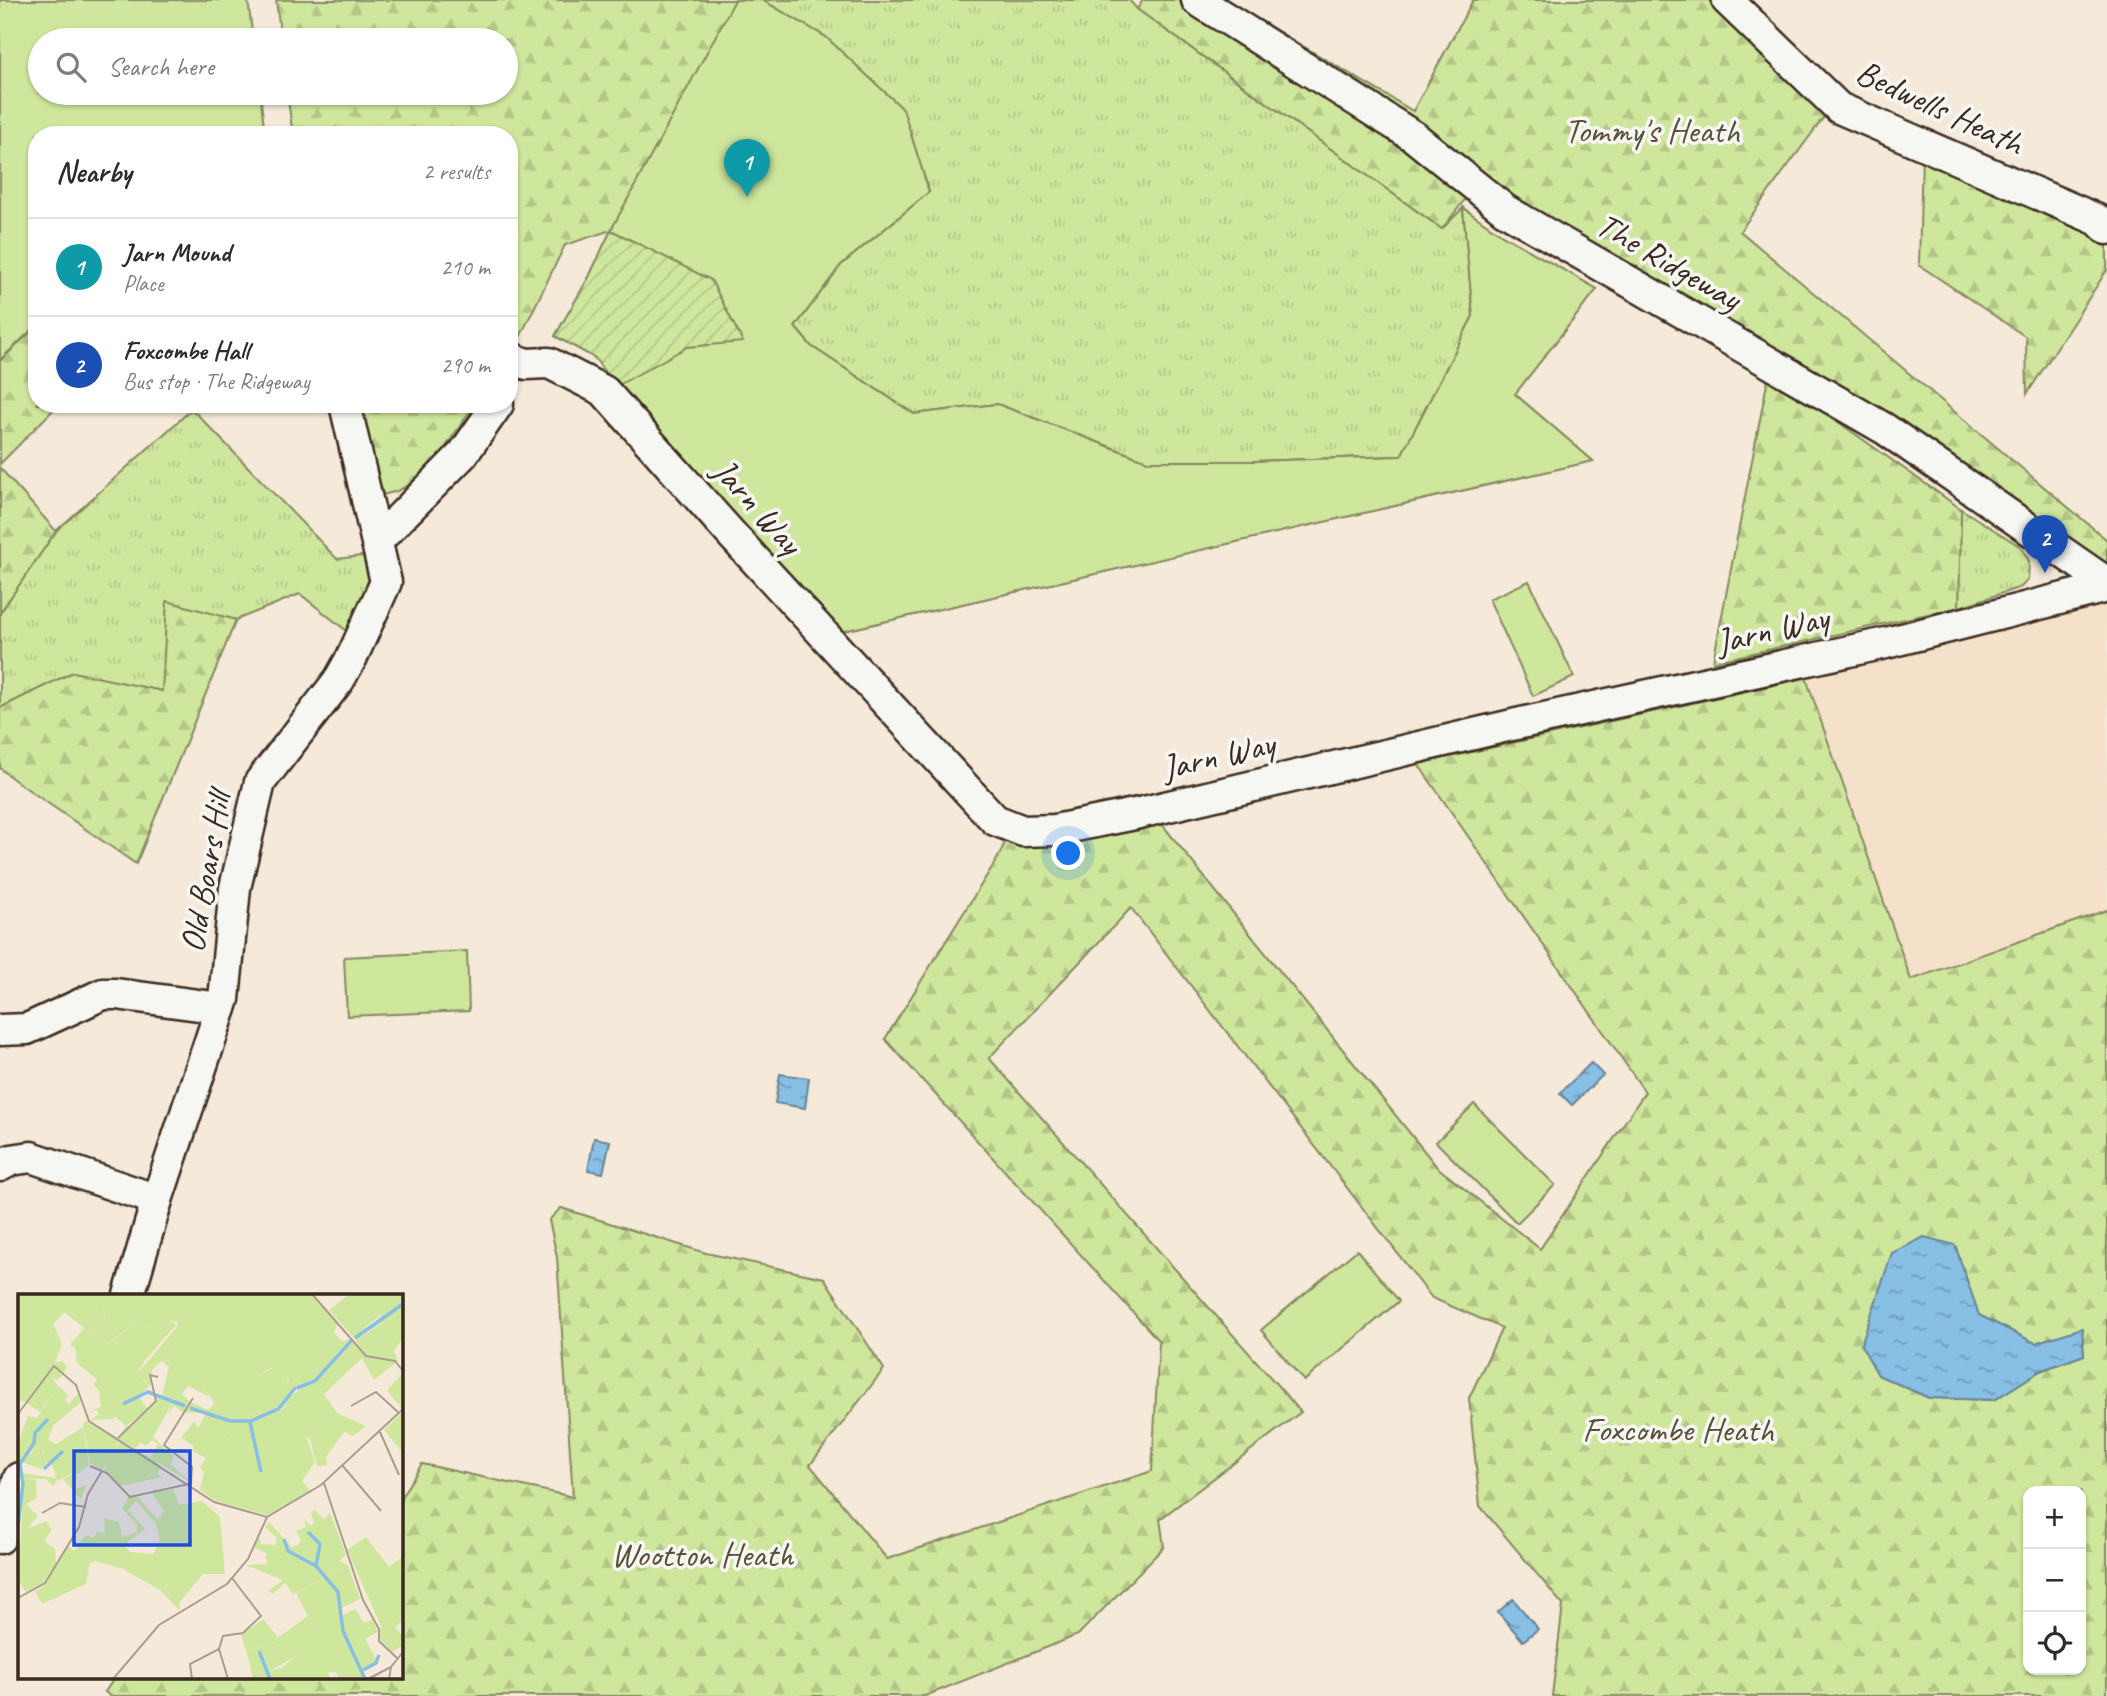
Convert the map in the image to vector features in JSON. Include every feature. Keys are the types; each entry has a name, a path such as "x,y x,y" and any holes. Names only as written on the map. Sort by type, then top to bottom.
{"street":[{"name":"The Ridgeway","path":"1197,0 1413,136 1505,210 1885,429 2107,585"},
{"name":"Bedwells Heath","path":"1727,0 1839,108 2098,220 2107,229"},
{"name":"Jarn Way","path":"518,369 549,363 604,391 751,556 995,820 1023,831 1055,830 1135,814 1512,726 1886,643 2107,585"},
{"name":"Old Boars Hill","path":"129,1294 157,1200 222,1008 235,888 260,782 339,680 386,582 347,413"},
{"path":"378,540 463,454 492,413"},
{"path":"0,1030 27,1029 103,994 222,1008"},
{"path":"0,1166 11,1160 31,1157 157,1200"},
{"path":"0,1538 18,1481"}],"shaded area":[{"path":"2103,602 2107,605 2107,910 1911,980 1806,678"}],"green space":[{"path":"0,0 248,0 252,28 28,28 28,105 261,105 264,126 28,126 28,334 0,360"},
{"path":"276,0 762,0 826,37 903,109 929,192 841,265 795,327 811,346 914,414 997,404 1147,461 1256,461 1401,456 1473,316 1463,208 1502,235 1597,289 1515,394 1593,461 839,632 711,280 611,230 565,245 520,337 518,126 292,126 289,105 518,105 518,28 280,28"},
{"path":"735,0 762,0 826,37 903,109 929,192 841,265 795,327 811,346 914,414 997,404 1147,461 1256,461 1401,456 1473,316 1463,208 1502,235 1597,289 1515,394 1593,461 839,632 615,387 595,358 555,336 589,277 611,230"},
{"path":"762,0 1129,0 1137,9 1442,229 1463,208 1474,316 1401,456 1256,461 1147,461 997,404 914,414 811,346 795,327 841,265 929,192 826,37"},
{"name":"Tommy's Heath","path":"1143,0 1225,0 1413,111 1473,0 1710,0 1826,114 1740,231 2107,540 2107,569 1521,203 1483,176 1442,229 1137,9"},
{"path":"1922,154 2057,210 2107,246 2107,270 2027,394 2026,337 1919,265"},
{"path":"611,230 711,280 743,342 687,347 615,387 595,358 555,336 589,277"},
{"path":"28,335 28,413 50,413 0,464 0,361"},
{"path":"1769,373 1961,509 1959,607 1713,662"},
{"path":"188,413 196,413 337,559 370,555 369,577 352,635 300,594 236,620 167,602 163,692 73,672 0,708 0,613 56,531"},
{"path":"360,413 469,413 425,477 397,491 379,496"},
{"path":"0,468 56,531 0,613"},
{"path":"1961,509 2021,547 2029,561 2028,580 2021,587 1959,607"},
{"path":"1529,581 1574,677 1533,696 1489,599"},
{"path":"167,601 236,620 136,864 0,768 0,708 73,672 162,691"},
{"path":"1806,678 1911,980 2107,910 2107,1696 1552,1696 1563,1605 1480,1506 1469,1398 1502,1328 1432,1298 1131,908 989,1058 1301,1412 1160,1519 1164,1547 1078,1635 925,1696 110,1696 105,1692 114,1678 402,1678 402,1495 422,1464 573,1497 557,1257 549,1220 561,1208 706,1253 824,1278 884,1369 810,1465 887,1559 1152,1471 1159,1341 885,1039 999,856 1016,817 1062,813 1137,796 1437,1167 1540,1249 1645,1092 1418,764","holes":["1955,1245 1978,1315 2035,1343 2082,1329 2084,1355 2040,1371 1994,1400 1929,1398 1878,1375"]},
{"path":"467,951 469,1011 347,1016 344,957"},
{"path":"1474,1104 1555,1185 1517,1223 1436,1142"},
{"path":"1357,1250 1399,1301 1304,1381 1261,1330"}],"water":[{"path":"1591,1063 1603,1075 1572,1105 1560,1093"},
{"path":"780,1074 809,1078 805,1108 775,1103"},
{"path":"594,1138 610,1141 603,1173 588,1170"},
{"path":"1924,1237 1955,1245 1979,1315 2035,1343 2082,1328 2084,1355 2040,1371 1994,1400 1929,1398 1878,1375 1861,1345 1892,1253"},
{"path":"1513,1599 1538,1629 1523,1641 1498,1612"}],"place":[{"name":"Jarn Mound","path":"747,197"},
{"name":"Foxcombe Hall","path":"2045,573"}],"park label":[{"name":"Foxcombe Heath","path":"1678,1429"},
{"name":"Wootton Heath","path":"702,1554"}]}
